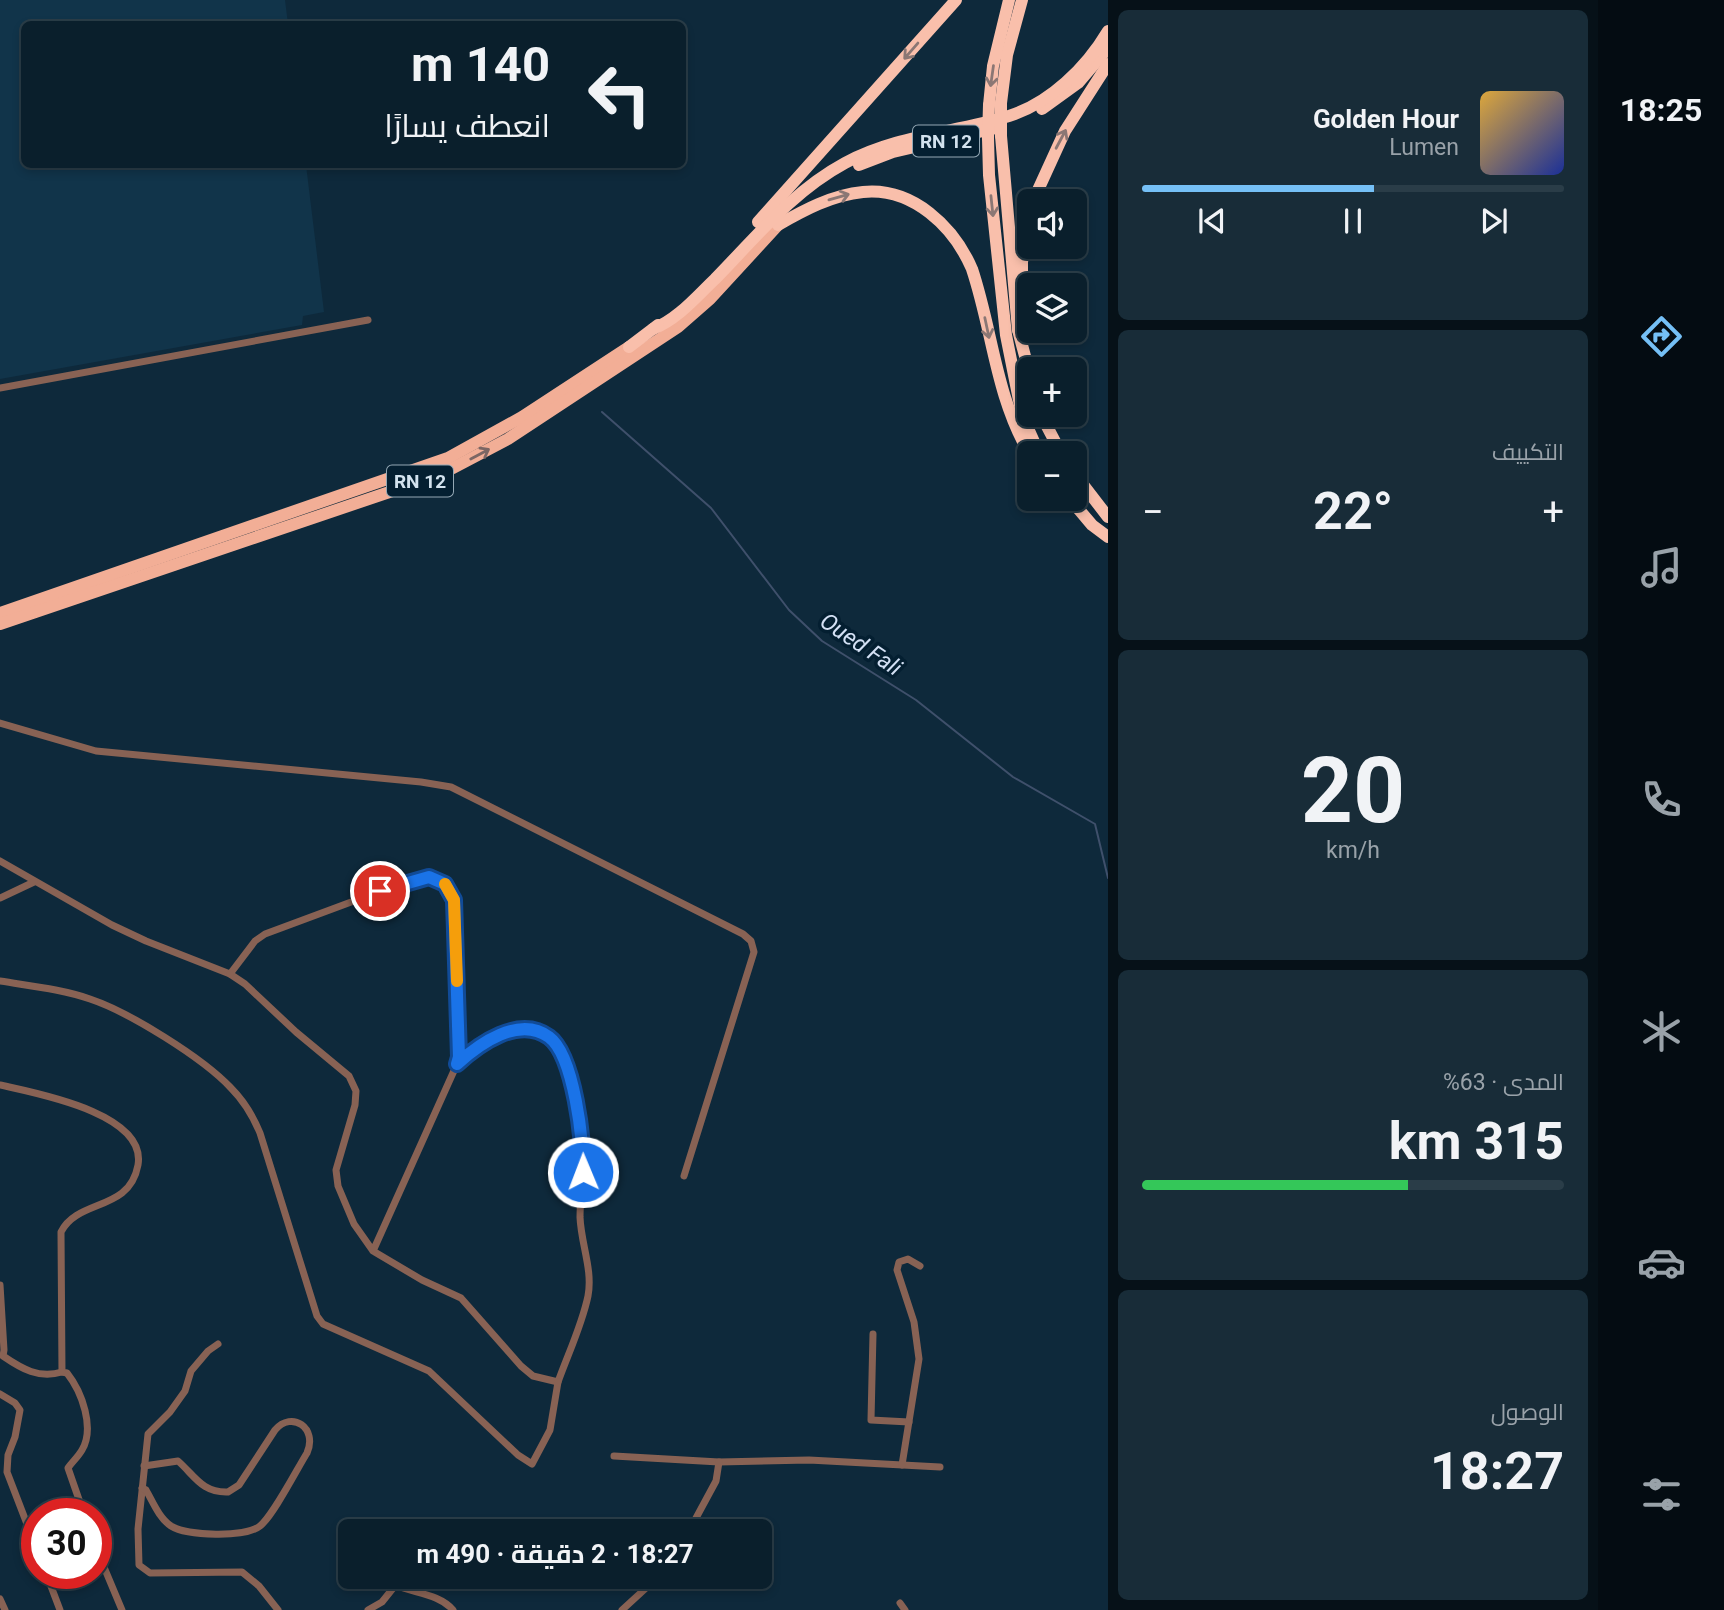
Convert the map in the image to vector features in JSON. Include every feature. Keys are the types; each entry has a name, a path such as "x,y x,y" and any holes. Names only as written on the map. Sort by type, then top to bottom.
{"highway":[{"name":"RN 12","path":"0,612 448,458 522,417 629,347 707,279 956,0"},
{"path":"1009,0 995,57 995,137 1017,322"},
{"path":"995,104 1022,0"},
{"path":"653,328 679,313 771,220 821,177 884,145 993,120 1031,106 1080,68 1098,48 1108,31"},
{"name":"RN 12","path":"0,624 416,483 480,455 678,327 710,299 809,195 865,162 893,152 991,130 1039,111 1078,83 1108,48"},
{"path":"1038,189 1065,131 1108,64"},
{"path":"995,137 989,175 1006,335 1022,415 1034,441"},
{"path":"778,225 828,200 865,191 903,199 919,206 944,224 966,255 972,269 995,368 1012,418 1023,441"},
{"path":"1087,490 1108,517"},
{"path":"1078,511 1086,517"},
{"path":"1081,511 1108,537"}],"street":[{"path":"0,387 368,320"},
{"path":"0,723 96,751 408,780 451,787 743,934 751,941 754,952 684,1176"},
{"path":"0,861 146,941 230,974 245,984 349,1076 356,1091 355,1105 335,1170 338,1186 354,1224 373,1251 422,1280 461,1298 533,1376 558,1381"},
{"path":"230,974 255,941 265,934 405,882 429,877 445,884 454,900 459,1057 373,1251"},
{"path":"0,898 34,882"},
{"path":"0,981 54,990 120,1011 188,1054 231,1087 252,1113 260,1133 317,1316 323,1324 429,1371 532,1465 550,1430 558,1381 588,1296 589,1278 581,1238 580,1216 584,1150 575,1095 557,1045 549,1036 539,1032 518,1029 495,1037 475,1047 457,1064"},
{"path":"0,1085 87,1109 124,1132 134,1143 138,1154 137,1168 128,1188 69,1220 61,1232 62,1372"},
{"path":"902,1465 919,1359 914,1322 897,1270 899,1262 908,1259 920,1266"},
{"path":"0,1286 4,1350 1,1355 35,1374 49,1376 68,1373 86,1411 83,1448 68,1468 78,1498"},
{"path":"873,1334 871,1420 909,1422"},
{"path":"218,1344 208,1351 191,1371 186,1391 148,1434 142,1488 139,1564 150,1573 242,1572 278,1610"},
{"path":"0,1394 15,1403 20,1410 15,1437 8,1455 7,1472 21,1508"},
{"path":"142,1488 146,1490 162,1517 174,1528 204,1533 249,1532 263,1524 307,1453 312,1440 309,1432 300,1424 281,1423 239,1485 228,1492 201,1486 178,1461 144,1466"},
{"path":"614,1456 719,1462 809,1460 940,1467"},
{"path":"695,1519 716,1481 719,1462"},
{"path":"112,1586 122,1610"},
{"path":"52,1589 60,1610"},
{"path":"368,1610 382,1602 392,1589"},
{"path":"401,1589 439,1600 453,1610"},
{"path":"622,1610 645,1589"},
{"path":"0,1599 5,1610"}],"shaded area":[{"path":"0,0 285,0 288,21 21,21 21,168 306,168 324,312 303,316 302,325 0,379"}],"waterway":[{"name":"Oued Fali","path":"602,412 711,508 789,610 822,641 916,700 1013,777 1095,824 1108,878"}],"slow traffic":[{"path":"445,884 454,900 457,981"}],"route":[{"path":"380,891 429,877 445,884 454,900 459,1057 457,1064 475,1047 518,1029 549,1036 557,1045 575,1095 584,1150 583,1172"}]}
